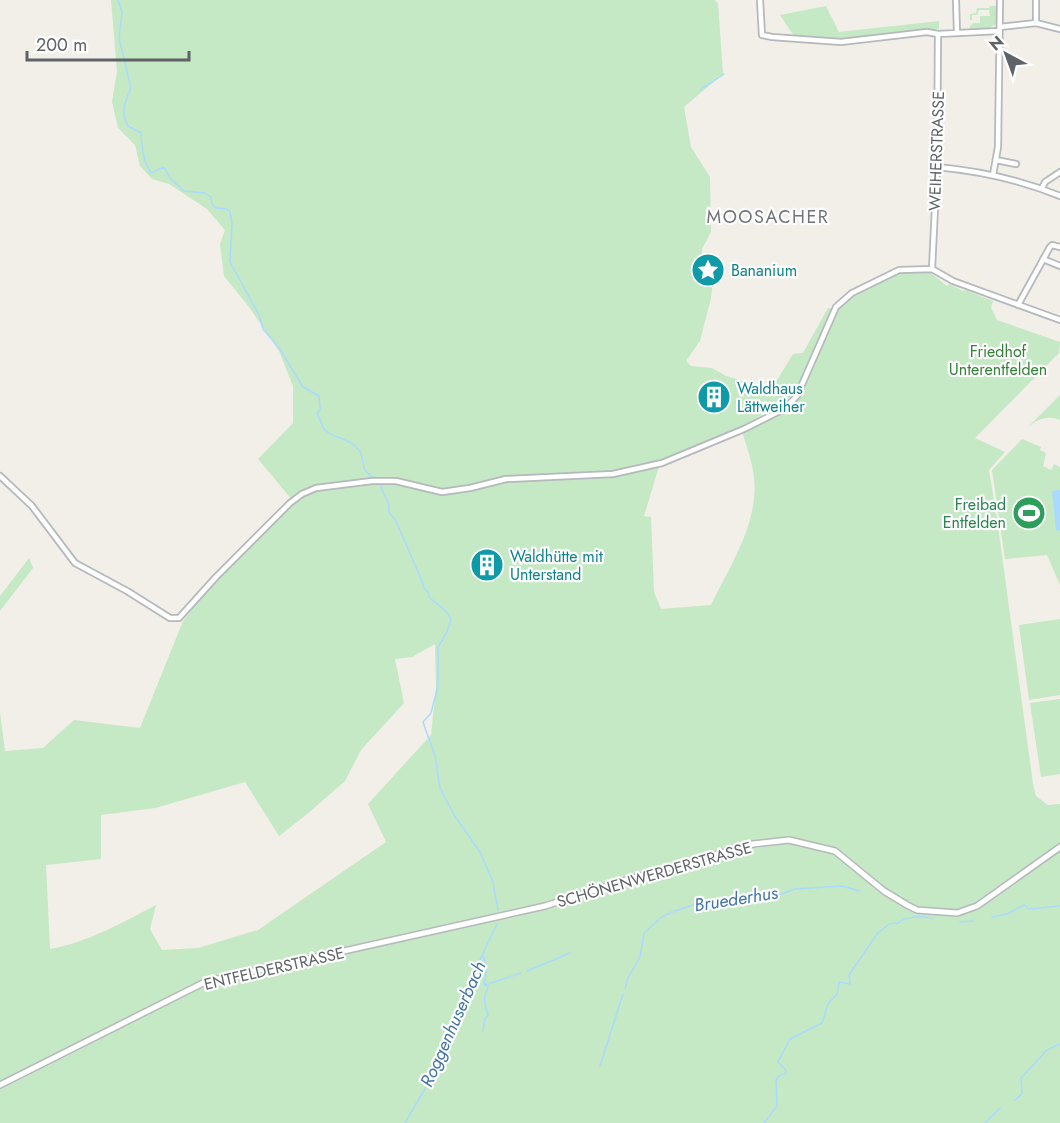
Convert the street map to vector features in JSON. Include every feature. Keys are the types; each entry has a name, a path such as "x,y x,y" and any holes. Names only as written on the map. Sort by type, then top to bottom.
{"street":[{"path":"760,0 762,35 841,42 927,32 938,34 999,29 1036,23 1060,29"},
{"path":"956,0 957,33"},
{"path":"993,175 998,147 1000,0"},
{"path":"1036,0 1036,23"},
{"name":"WEIHERSTRASSE","path":"933,269 937,168 938,34"},
{"path":"996,160 1016,164"},
{"path":"937,168 993,175 1042,188 1060,196"},
{"path":"1042,188 1045,182 1060,172"},
{"path":"1018,305 1050,247 1052,245 1060,247"},
{"path":"1043,259 1060,266"},
{"path":"0,476 32,506 75,563 175,619 183,615 216,577 290,502 316,488 372,481 396,482 442,492 506,479 613,474 662,463 761,421 784,409 797,396 835,309 852,293 899,270 933,269 952,281 1060,320"},
{"name":"SCHÖNENWERDERSTRASSE","path":"496,918 545,906 753,844 789,840 834,851 884,891 917,910 957,913 977,906 1060,847"},
{"name":"ENTFELDERSTRASSE","path":"0,1085 205,982 496,918"}],"green space":[{"name":"Friedhof Unterentfelden","path":"111,0 714,0 718,3 723,74 684,107 691,147 710,177 711,232 702,249 703,269 714,275 711,298 700,341 686,361 691,366 712,368 726,376 771,390 793,354 803,353 828,308 835,309 800,391 750,422 799,399 840,304 877,279 911,268 924,270 947,286 949,284 993,301 991,308 997,320 1060,342 1059,353 975,438 1005,452 989,470 1033,784 1036,796 1048,805 1060,804 1060,1123 0,1123 0,712 5,751 43,748 74,720 140,728 183,621 213,583 294,502 258,459 293,423 293,386 279,351 249,307 224,276 220,244 225,230 207,209 169,184 152,179 140,166 135,145 118,128 112,102 117,71","holes":["741,427 754,477 752,511 742,544 711,605 661,609 654,592 651,517 644,516 661,460","435,644 436,687 431,735 368,804 386,842 258,930 198,948 162,950 150,929 156,905 91,937 50,949 46,865 101,859 101,815 155,808 245,782 279,836 345,781 361,750 404,703 395,659 412,657"]},
{"path":"826,6 839,32 939,21 939,29 839,40 794,36 780,15"},
{"path":"998,6 996,24 989,28 970,29 973,23 980,23 980,16 990,16 989,10 979,10 977,15 972,15 972,20 970,20 970,14 976,13 977,8 989,8"},
{"path":"1060,395 1060,420 1043,419 1028,427"},
{"name":"Freibad Entfelden","path":"1022,439 1041,447 1040,450 1046,453 1043,466 1051,470 1054,464 1060,467 1060,585 1047,555 1005,559 992,470"},
{"path":"29,558 33,568 0,611 0,596"},
{"path":"1060,619 1060,695 1029,700 1019,625"},
{"path":"1060,699 1060,774 1041,777 1030,703"}],"water":[{"path":"1060,490 1060,530 1056,531 1052,491"}],"waterway":[{"name":"Roggenhuserbach","path":"118,0 122,12 119,38 131,88 124,106 124,117 128,126 141,133 143,154 148,168 151,173 164,167 170,178 184,191 205,193 211,197 212,204 216,208 230,211 232,224 230,262 259,315 263,329 280,349 303,387 319,396 320,409 317,414 324,429 355,446 361,454 366,471 374,478"},
{"path":"700,90 724,74"},
{"name":"Roggenhuserbach","path":"380,485 389,505 389,512 396,521 424,588 429,593 429,597 451,619 447,632 438,647 438,686 431,713 423,722 435,756 440,788 454,815 480,852 493,882 498,910"},
{"name":"Bruederhus","path":"625,989 628,978 640,957 644,933 663,916 672,912 693,905 731,903 779,895 795,889 842,886 859,891"},
{"path":"992,917 1007,914 1024,905 1029,909 1060,906"},
{"path":"764,1123 777,1106 776,1080 786,1073 778,1062 790,1039 822,1023 828,1004 837,994 839,982 850,984 849,975 877,934 889,924 905,919 932,918"},
{"path":"960,922 973,921"},
{"name":"Roggenhuserbach","path":"405,1123 430,1080 469,994 478,964 497,924"},
{"path":"527,971 570,953"},
{"path":"483,956 486,966 484,984 488,987 485,999 488,1015 483,1031"},
{"path":"485,985 521,973"},
{"name":"Bruederhus","path":"600,1066 623,994"},
{"path":"1014,1101 1022,1094 1021,1078 1047,1050 1060,1044"},
{"path":"985,1123 1000,1108"}],"place":[{"name":"Bananium","path":"708,270"},
{"name":"Waldhaus Lättweiher","path":"714,397"},
{"name":"Freibad Entfelden","path":"1029,513"},
{"name":"Waldhütte mit Unterstand","path":"487,565"}],"district":[{"name":"MOOSACHER","path":"768,217"}]}
